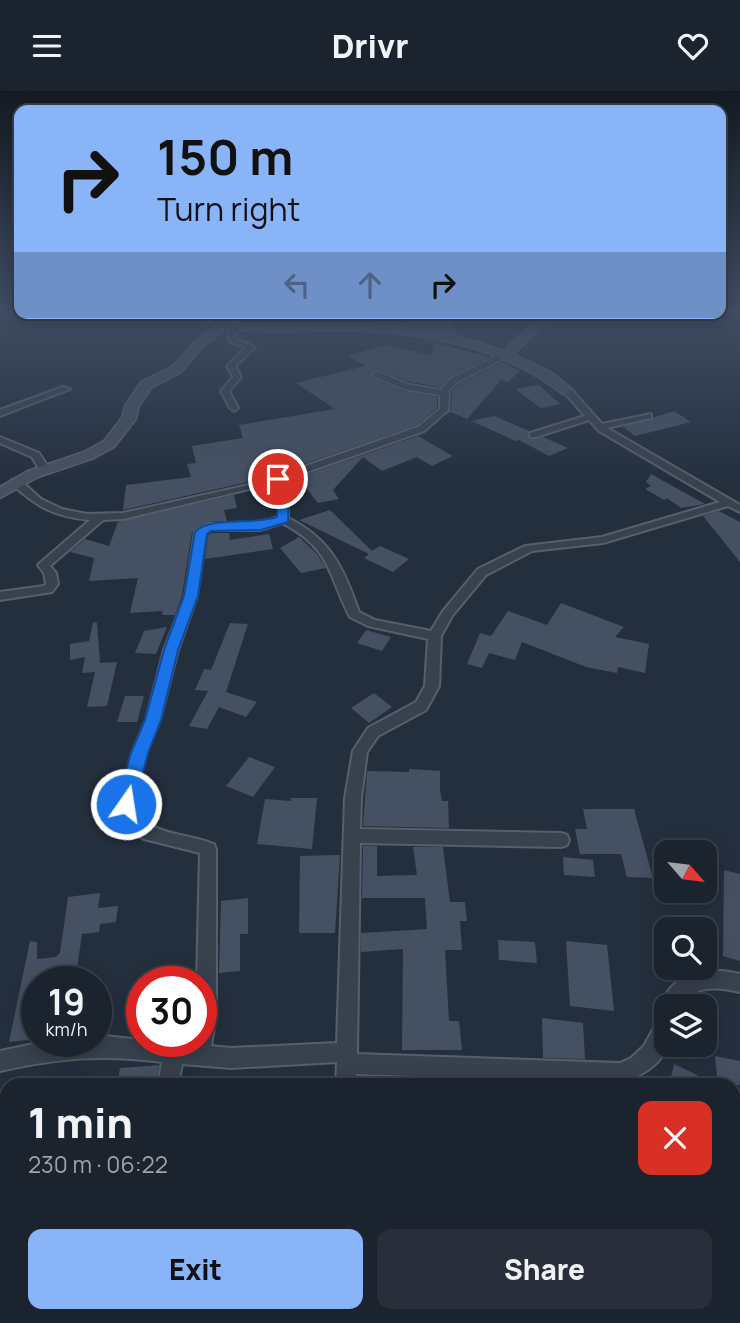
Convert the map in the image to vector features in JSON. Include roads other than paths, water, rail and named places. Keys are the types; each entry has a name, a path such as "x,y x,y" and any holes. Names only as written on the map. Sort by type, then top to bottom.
{"street":[{"path":"0,493 16,482 89,455 109,444 129,419 132,406 146,385 178,367"},
{"path":"232,367 237,377 225,391 234,408"},
{"path":"16,482 37,501 59,512 100,517 147,511 278,479 421,429 444,410 444,389 453,381 481,367"},
{"path":"537,367 551,375 568,391 600,427 636,451 740,509"},
{"path":"377,375 408,387 445,393"},
{"path":"0,413 66,389"},
{"path":"600,427 648,416"},
{"path":"533,435 591,417"},
{"path":"0,440 36,455 45,470"},
{"path":"278,479 283,488 283,519"},
{"path":"346,1078 352,836 360,751 373,732 421,706 432,686 435,636 447,614 482,572 529,548 603,540 728,503"},
{"path":"0,596 48,589 52,584 50,573 44,565 100,517"},
{"path":"283,519 307,533 333,558 354,614 372,623 435,636"},
{"path":"207,966 208,849 197,843 153,837 139,829 126,804 128,791 153,720 171,650 191,596 201,532 208,527 261,527 283,519"},
{"path":"352,836 561,840"},
{"path":"676,994 689,983 705,978 740,983"},
{"path":"0,1061 36,1052 126,1048"},
{"path":"217,1057 347,1058 620,1073 633,1069 647,1059 654,1049"},
{"path":"169,1078 173,1057"}]}
